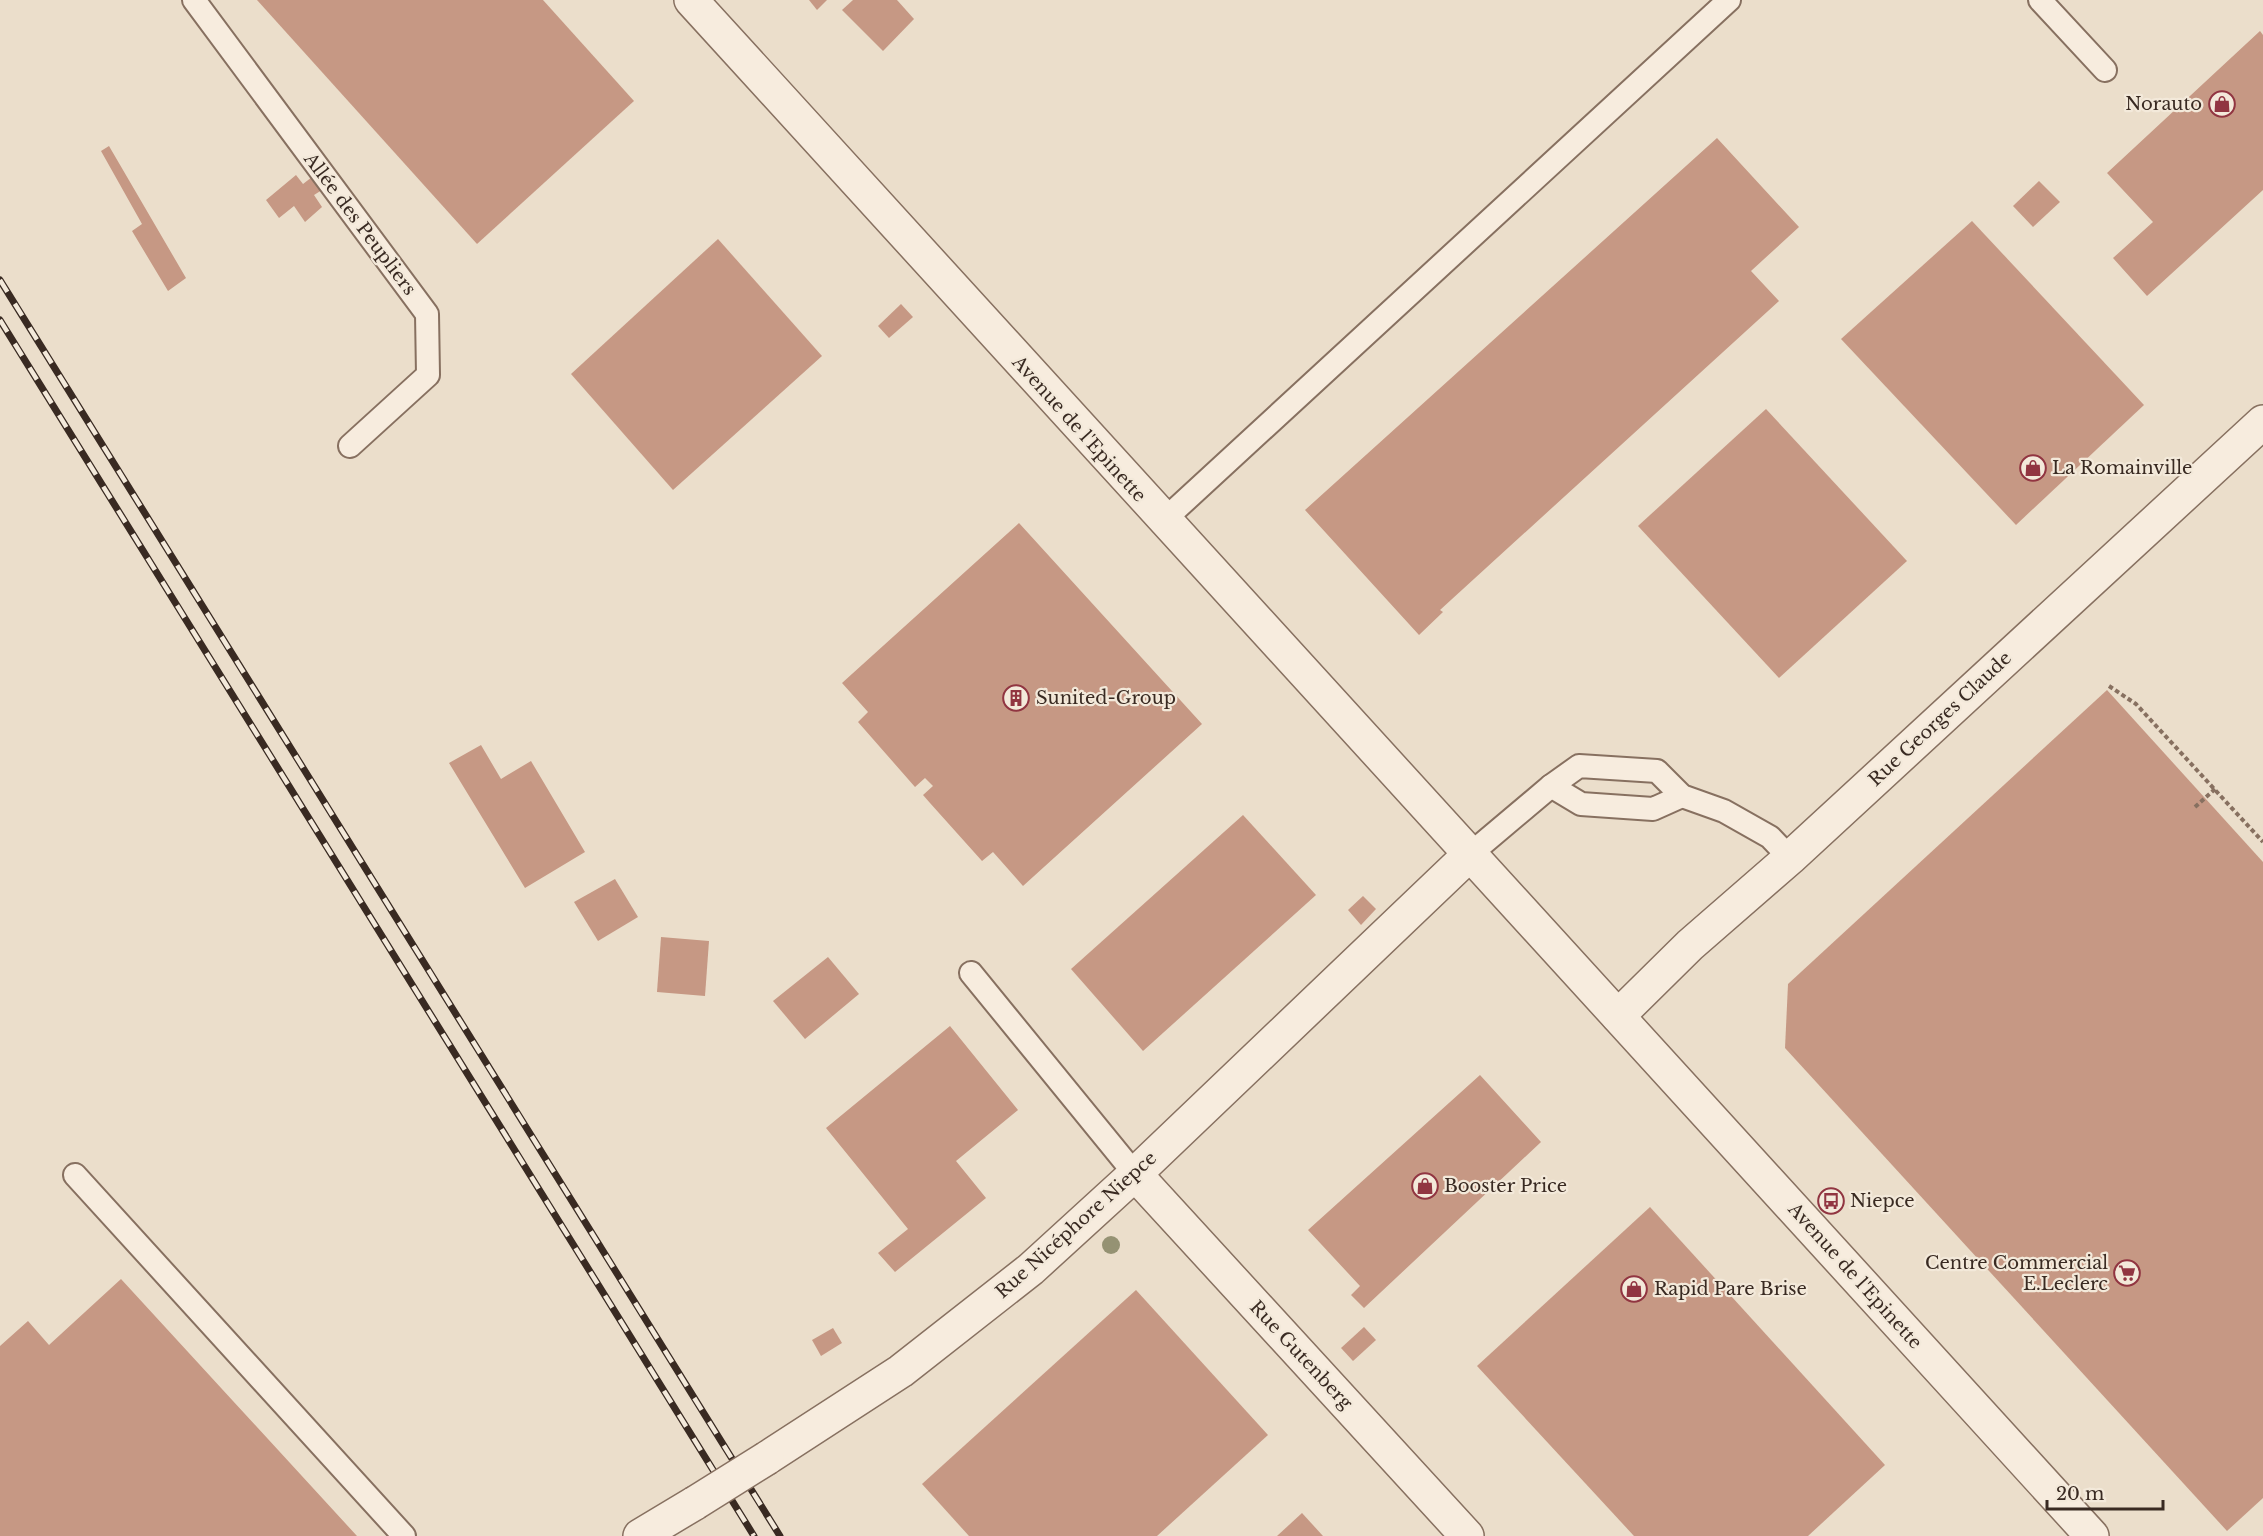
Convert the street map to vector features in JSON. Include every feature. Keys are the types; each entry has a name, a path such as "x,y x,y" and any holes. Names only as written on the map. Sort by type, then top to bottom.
{"street":[{"name":"Avenue de l'Epinette","path":"691,0 1162,521 1468,856 1618,1016 2092,1536"},
{"name":"Rue Georges Claude","path":"1618,1016 1690,945 1790,858 2263,422"},
{"name":"Rue Nicéphore Niepce","path":"640,1536 767,1458 901,1371 1031,1269 1135,1174 1468,856"},
{"name":"Rue Gutenberg","path":"1135,1174 1467,1536"}],"lane":[{"name":"Allée des Peupliers","path":"194,0 427,315 428,375 350,446"},
{"path":"1162,521 1729,0"},
{"path":"2040,0 2105,70"},
{"path":"1468,856 1551,786 1579,766 1657,771 1682,796 1733,816 1770,837 1790,858"},
{"path":"1551,786 1581,804 1653,809 1682,796"},
{"path":"971,973 1135,1174"},
{"path":"75,1175 404,1536"}],"path":[{"path":"2109,686 2136,704 2263,842"},
{"path":"2195,807 2215,789"}],"building":[{"path":"257,0 543,0 634,101 477,244"},
{"path":"809,0 827,0 817,10"},
{"path":"853,0 897,0 914,19 883,51 842,10"},
{"name":"Norauto","path":"2260,31 2263,35 2263,190 2147,296 2113,258 2153,222 2107,173"},
{"path":"1717,138 1799,227 1751,271 1779,301 1440,610 1443,612 1419,635 1305,510"},
{"path":"109,146 186,278 168,291 132,231 142,224 101,151"},
{"path":"296,175 303,184 312,177 322,190 314,195 322,207 305,222 294,206 279,218 266,200"},
{"path":"2039,181 2060,202 2033,227 2013,206"},
{"path":"1972,221 2144,405 2016,525 1841,339"},
{"path":"718,239 822,356 673,490 571,374"},
{"path":"901,304 913,317 889,338 878,326"},
{"path":"1766,409 1907,561 1779,678 1638,526"},
{"name":"Sunited-Group","path":"1019,523 1202,724 1023,886 993,852 982,861 923,795 933,786 925,778 915,787 858,722 868,712 842,683"},
{"name":"Centre Commercial E.Leclerc","path":"2107,690 2263,862 2263,1498 2227,1531 1785,1048 1788,984"},
{"path":"481,745 501,779 531,761 585,852 525,888 449,763"},
{"path":"1243,815 1316,895 1143,1051 1071,969"},
{"path":"615,879 638,917 598,941 574,902"},
{"path":"1363,896 1376,909 1361,925 1348,910"},
{"path":"661,937 709,941 705,996 657,992"},
{"path":"828,957 859,994 805,1039 773,1001"},
{"path":"950,1026 1018,1110 956,1161 986,1198 895,1272 878,1253 908,1229 826,1128"},
{"name":"Booster Price","path":"1480,1075 1541,1142 1364,1308 1351,1295 1360,1286 1308,1230"},
{"path":"1650,1207 1885,1465 1808,1536 1634,1536 1477,1366"},
{"path":"121,1279 357,1536 0,1536 0,1346 28,1321 49,1345"},
{"path":"1136,1290 1268,1435 1157,1536 969,1536 922,1484"},
{"path":"1364,1327 1376,1340 1353,1361 1341,1348"},
{"path":"833,1328 842,1343 821,1356 812,1340"},
{"path":"1302,1513 1323,1536 1277,1536"}],"railway":[{"path":"0,280 780,1536"},
{"path":"0,320 754,1536"}],"place":[{"name":"Norauto","path":"2222,104"},
{"name":"La Romainville","path":"2033,468"},
{"name":"Sunited-Group","path":"1016,698"},
{"name":"Booster Price","path":"1425,1186"},
{"name":"Niepce","path":"1831,1201"},
{"name":"Centre Commercial E.Leclerc","path":"2127,1273"},
{"name":"Rapid Pare Brise","path":"1634,1289"}]}
